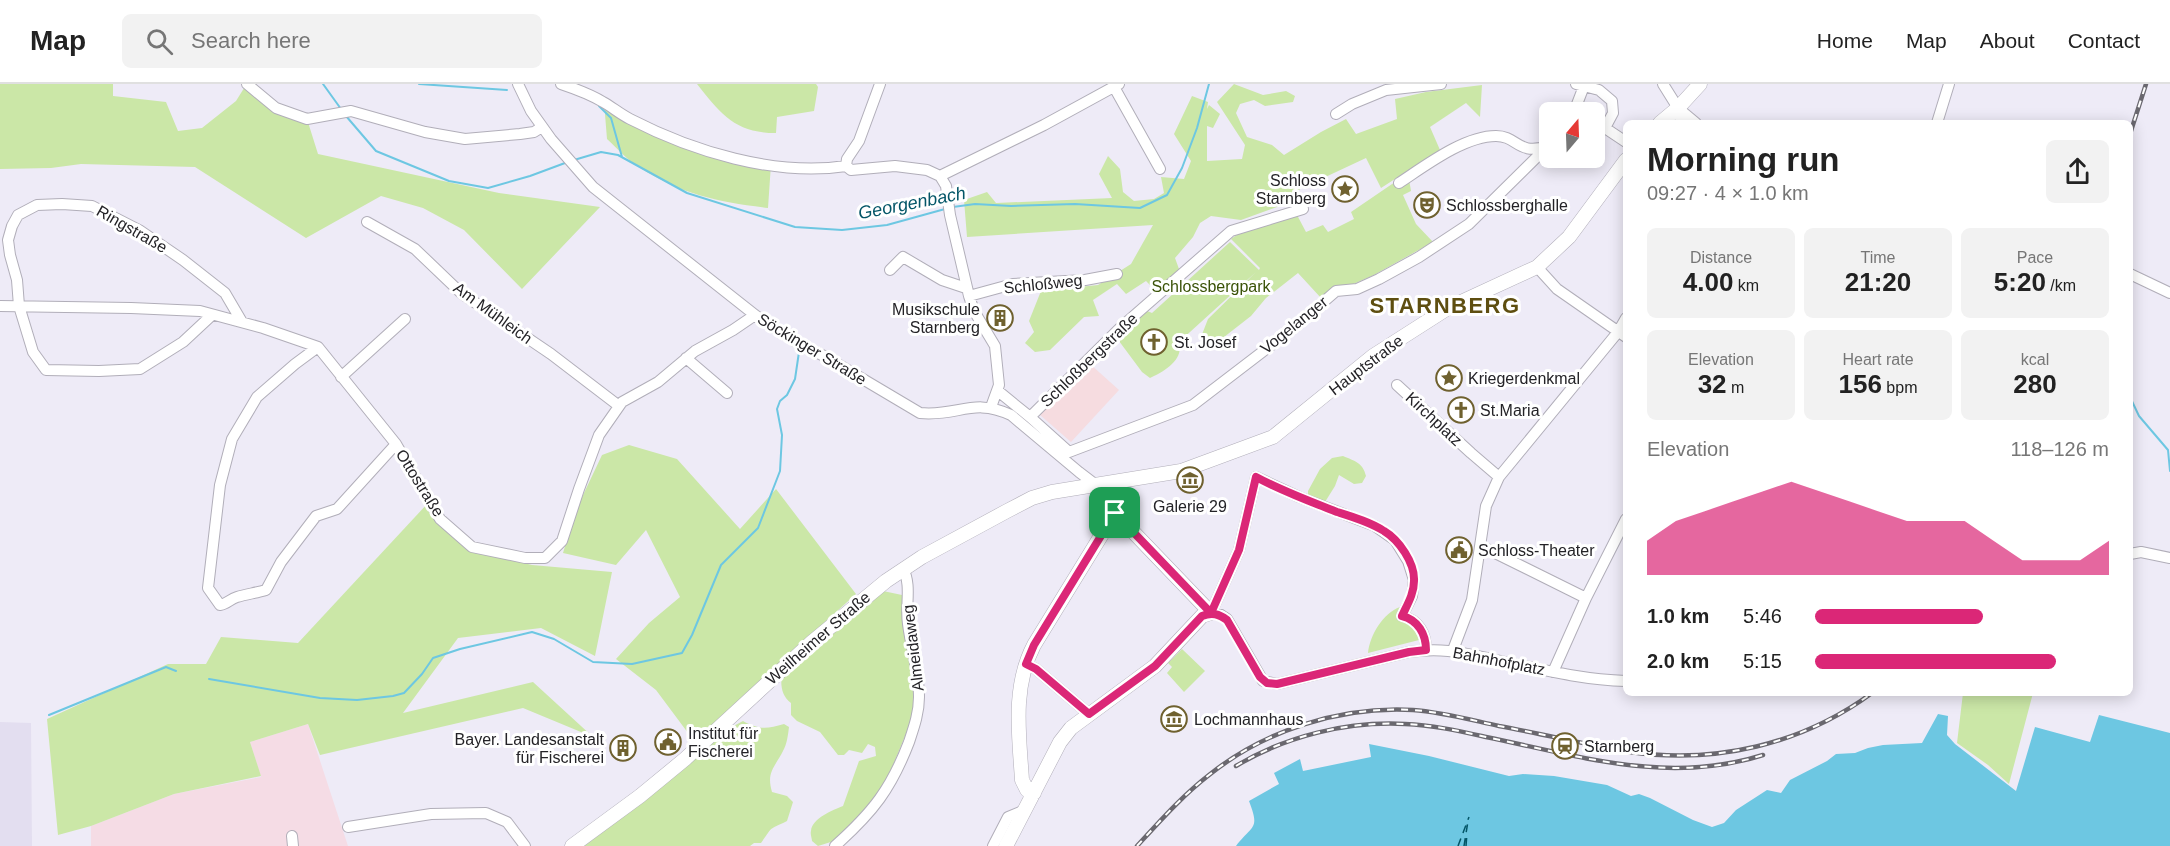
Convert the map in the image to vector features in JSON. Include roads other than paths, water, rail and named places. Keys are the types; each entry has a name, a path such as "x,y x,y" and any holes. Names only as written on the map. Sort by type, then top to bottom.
{"main road":[{"path":"1664,120 1700,84"},
{"name":"Hauptstraße","path":"1096,485 1181,471 1273,437 1373,356 1400,338 1448,308 1537,267 1569,237 1623,164"},
{"path":"1006,846 1060,742 1071,728 1150,670 1202,616 1211,613 1115,513 1096,485"},
{"name":"Weilheimer Straße","path":"572,846 640,796 812,642 867,595 903,569 1032,498 1096,485"},
{"path":"1034,794 1028,790 1022,780 1018,703 1026,664 1034,645 1115,513"}],"street":[{"path":"247,84 276,108 307,119 350,111 424,132 465,139 534,132 542,127"},
{"name":"Söckinger Straße","path":"518,84 542,127 593,187 754,315 799,344 824,356 920,413 935,414 972,406 991,407 1011,415 1096,485"},
{"path":"561,84 604,102 627,118 708,153 793,168 825,170 846,166 851,170 895,166 927,170 940,176 946,186 967,292 974,311 995,346 999,385 991,407"},
{"path":"846,166 847,159 859,141 880,84"},
{"path":"1336,114 1352,104 1386,90 1441,84"},
{"path":"1663,84 1678,108 1692,120"},
{"path":"1938,120 1949,84"},
{"path":"940,176 1044,125 1117,85 1160,169"},
{"path":"1576,102 1580,85 1599,90 1614,105 1613,113 1605,128 1623,140"},
{"path":"1678,108 1680,120"},
{"path":"1399,183 1468,142 1495,136 1503,137 1527,150 1539,148"},
{"name":"Vogelanger","path":"1030,417 1069,452 1193,405 1292,330 1336,291 1357,289 1379,279 1419,257 1469,224 1539,155"},
{"name":"Ringstraße","path":"212,315 183,342 140,369 99,371 46,369 33,352 19,306 17,280 8,240 12,225 18,215 37,205 92,206 139,230 183,260 225,293 243,322"},
{"name":"Schloßbergstraße","path":"998,391 1030,417 1120,328 1231,231 1303,209"},
{"name":"Am Mühleich","path":"368,222 415,249 461,292 551,354 619,405"},
{"path":"890,270 903,257 967,292"},
{"path":"1453,650 1472,600 1486,506 1499,477 1622,334 1557,289 1537,267"},
{"name":"Schloßweg","path":"967,292 1013,284 1085,280 1117,274"},
{"path":"2133,275 2169,290"},
{"path":"0,306 200,311 243,322 318,347"},
{"name":"Ottostraße","path":"318,347 396,444 440,519 472,547 525,558 545,558 562,541 598,435 619,405 639,391 658,382 686,358 754,315"},
{"path":"341,377 405,319"},
{"path":"318,347 257,397 232,439 220,485 208,588 220,605 225,605 235,597 249,596 266,590 281,562 316,516 337,509 396,444"},
{"path":"686,358 727,393"},
{"name":"Kirchplatz","path":"1397,385 1499,477"},
{"path":"1211,613 1239,550 1256,477 1299,497 1375,526 1391,536 1402,549 1413,572 1412,596 1402,616 1412,620 1422,630 1426,639 1426,650"},
{"path":"1553,672 1586,598 1623,525"},
{"path":"1481,546 1586,598"},
{"path":"2133,553 2141,552 2170,558"},
{"name":"Almeidaweg","path":"836,846 874,809 892,782 918,710 918,683 907,616 908,579 903,569"},
{"name":"Bahnhofplatz","path":"1211,613 1221,615 1227,620 1260,677 1267,683 1277,684 1409,652 1426,650 1453,650 1553,672 1623,681"},
{"path":"1026,664 1036,669 1089,714"},
{"path":"993,846 1008,818 1025,810"},
{"path":"348,827 431,814 486,813 507,822 525,846"}],"water":[{"path":"1938,714 1948,716 1947,735 1955,744 2016,791 2035,727 2090,742 2099,715 2170,733 2170,846 1236,846 1253,826 1254,817 1249,801 1279,784 1274,773 1300,759 1303,771 1371,757 1369,744 1509,776 1523,774 1554,776 1607,785 1631,796 1639,794 1650,798 1712,827 1724,823 1736,810 1767,790 1781,793 1790,780 1836,754 1855,753 1883,745 1922,743"}],"waterway":[{"path":"323,84 341,109"},
{"path":"419,84 507,90"},
{"name":"Georgenbach","path":"953,207 975,204 1011,206 1075,204 1140,208 1167,195 1182,168 1197,128 1209,84"},
{"path":"599,106 611,118 622,157"},
{"name":"Georgenbach","path":"346,116 376,151 449,181 488,188 565,163"},
{"name":"Georgenbach","path":"574,160 601,152 618,155 687,193 795,227 842,230 887,225 945,209"},
{"path":"209,679 320,698 357,700 393,696 404,693 433,658 460,649 532,632 554,639 593,662 632,664 682,653 692,635 721,565 758,528 780,471 782,435 777,409 795,379 799,352"},
{"name":"Georgenbach","path":"2133,403 2139,416 2168,450 2170,471"},
{"path":"49,715 166,667 176,671"}],"railway":[{"path":"2133,125 2146,84"},
{"path":"1137,846 1190,791 1231,759 1279,734 1332,717 1386,710 1424,711 1629,752 1694,755 1725,752 1787,738 1845,711 1868,696"},
{"path":"1236,766 1255,755 1296,739 1339,728 1383,724 1436,727 1589,759 1658,767 1693,768 1728,764 1763,755"}],"place":[{"name":"Schloss Starnberg","path":"1345,189"},
{"name":"Schlossberghalle","path":"1427,205"},
{"name":"Musikschule Starnberg","path":"1000,318"},
{"name":"St. Josef","path":"1154,342"},
{"name":"Kriegerdenkmal","path":"1449,378"},
{"name":"St.Maria","path":"1461,410"},
{"name":"Galerie 29","path":"1190,480"},
{"name":"Schloss-Theater","path":"1459,550"},
{"name":"Lochmannhaus","path":"1174,719"},
{"name":"Institut für Fischerei","path":"668,742"},
{"name":"Starnberg","path":"1565,746"},
{"name":"Bayer. Landesanstalt für Fischerei","path":"623,748"}],"district":[{"name":"STARNBERG","path":"1445,305"}],"park label":[{"name":"Schlossbergpark","path":"1211,286"}]}
